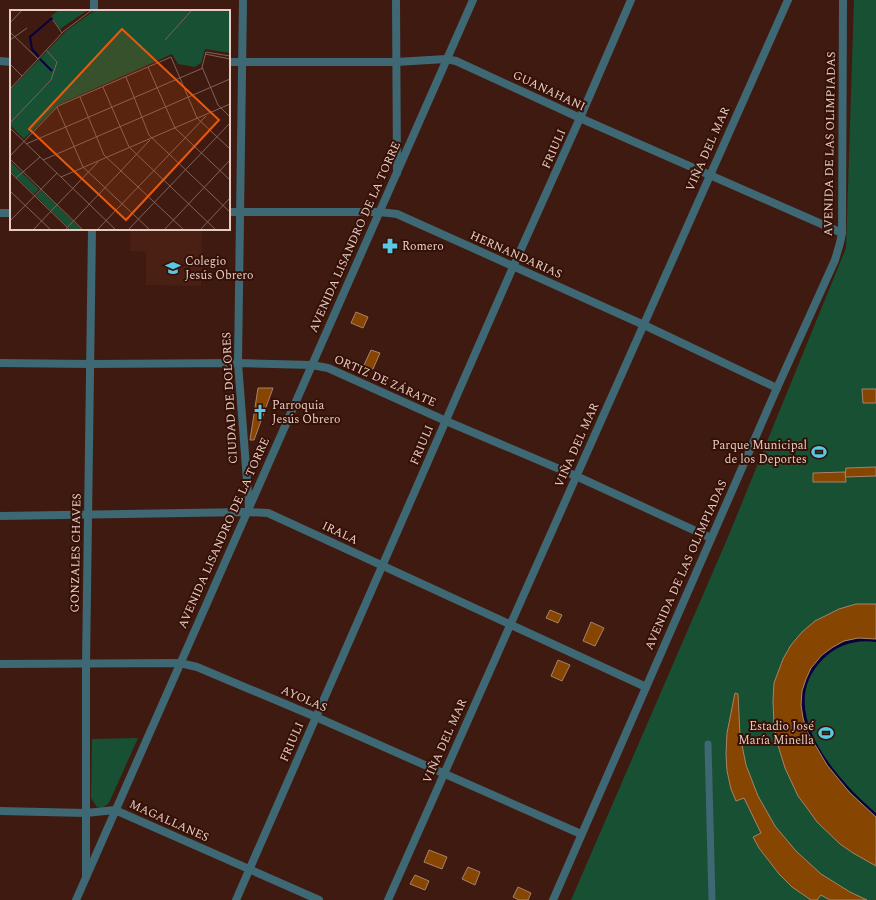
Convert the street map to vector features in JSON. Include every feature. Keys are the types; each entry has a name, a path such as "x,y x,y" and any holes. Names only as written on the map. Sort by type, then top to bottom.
{"street":[{"name":"CIUDAD DE DOLORES","path":"243,0 238,363 248,510"},
{"path":"396,0 396,173"},
{"name":"AVENIDA LISANDRO DE LA TORRE","path":"76,900 473,0"},
{"name":"FRIULI","path":"236,900 631,0"},
{"name":"VIÑA DEL MAR","path":"388,900 788,0"},
{"name":"AVENIDA DE LAS OLIMPIADAS","path":"553,900 777,388 835,260 842,232 844,0"},
{"name":"GUANAHANI","path":"230,62 396,62 446,59 463,64 580,118 842,232"},
{"path":"0,61 10,62"},
{"name":"HERNANDARIAS","path":"230,212 379,212 397,214 644,324 777,388"},
{"name":"GONZALES CHAVES","path":"86,877 86,664 92,230"},
{"name":"ORTIZ DE ZÁRATE","path":"0,363 238,363 312,365 328,368 446,421 576,476 711,538"},
{"name":"IRALA","path":"0,516 248,510 268,513 646,687"},
{"name":"AYOLAS","path":"0,664 180,663 198,667 316,717 581,834"},
{"path":"708,744 712,900"},
{"name":"MAGALLANES","path":"0,811 86,813 115,810 319,900"}],"shaded area":[{"name":"Colegio Jesús Obrero","path":"131,230 202,230 201,286 146,285 146,252 130,251"},
{"path":"864,638 876,639 876,642 861,641 847,644 834,650 823,659 809,679 805,700 808,721 816,742 829,763 844,782 876,813 876,817 845,787 816,749 806,729 802,708 803,687 813,666 823,654 829,649 849,640"}],"green space":[{"name":"Parque Municipal de los Deportes","path":"854,0 876,0 876,900 571,900 728,537 846,248"},
{"path":"138,738 109,803 102,808 97,807 91,797 92,739"}],"building":[{"path":"356,312 368,317 363,328 351,323"},
{"path":"371,350 380,353 373,369 364,365"},
{"name":"Parroquia Jesús Obrero","path":"258,388 273,388 254,440 250,440"},
{"path":"862,389 876,389 876,403 863,403"},
{"path":"876,467 876,476 845,477 846,468"},
{"path":"845,472 846,482 813,482 813,473"},
{"path":"856,604 876,604 876,639 858,638 844,641 822,655 811,668 806,679 802,691 801,705 807,731 827,765 850,793 876,817 876,866 840,844 817,822 798,796 785,768 777,742 774,724 774,683 783,659 791,645 802,632 815,621 839,609"},
{"path":"550,610 562,615 558,623 546,618"},
{"path":"591,622 604,628 595,646 583,641"},
{"path":"558,660 570,665 562,681 551,676"},
{"path":"735,693 738,694 740,735 746,765 758,796 775,826 796,851 821,874 850,892 867,900 830,900 821,895 817,900 811,900 792,887 779,874 759,848 753,837 761,833 744,798 736,801 731,789 727,771 727,733"},
{"path":"429,850 447,857 442,869 424,862"},
{"path":"468,867 480,872 475,885 462,879"},
{"path":"415,875 429,881 425,890 410,884"},
{"path":"518,887 531,893 528,900 519,900 513,897"}],"place":[{"name":"Romero","path":"390,246"},
{"name":"Colegio Jesús Obrero","path":"173,268"},
{"name":"Parroquia Jesús Obrero","path":"260,412"},
{"name":"Parque Municipal de los Deportes","path":"819,452"},
{"name":"Estadio José María Minella","path":"826,733"}]}
